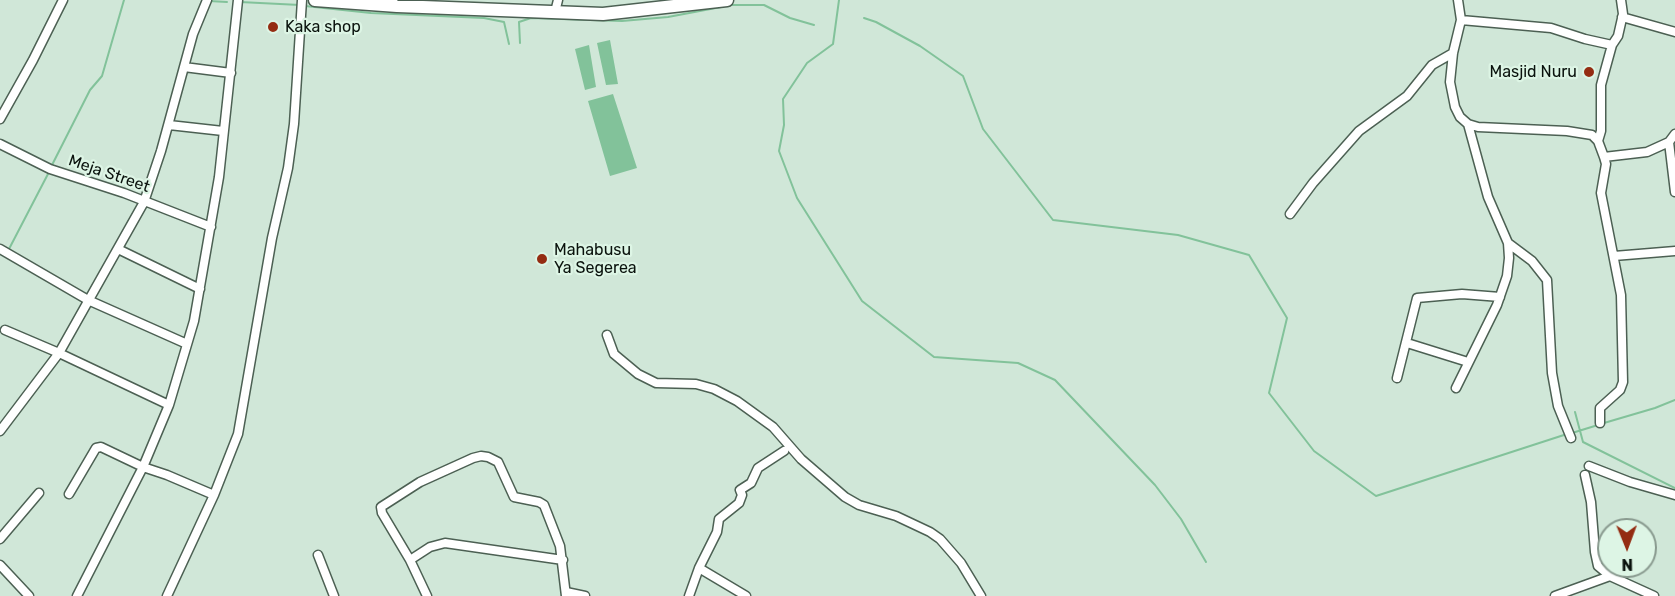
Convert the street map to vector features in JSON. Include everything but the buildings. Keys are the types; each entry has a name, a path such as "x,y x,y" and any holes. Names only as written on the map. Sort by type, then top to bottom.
{"main road":[{"path":"315,0 397,6 557,6 610,14 727,0"}],"street":[{"path":"0,119 63,0"},
{"path":"0,431 59,353 144,202 169,125 193,34 207,0"},
{"path":"77,596 143,467 170,405 194,321 219,177 238,0"},
{"path":"167,596 214,495 238,434 294,124 302,0"},
{"path":"1456,388 1500,297 1509,264 1508,243 1488,197 1468,124 1457,113 1451,92 1453,53 1461,20 1458,0"},
{"path":"1598,141 1601,131 1601,85 1612,45 1618,38 1622,17 1621,0"},
{"path":"1622,17 1675,32"},
{"path":"1461,20 1551,28 1612,45"},
{"path":"1290,214 1313,183 1359,131 1407,96 1431,65 1453,53"},
{"path":"184,67 231,72"},
{"path":"1468,124 1497,129 1567,131 1592,135 1598,141 1606,164 1601,193 1622,307 1623,382 1620,390 1600,408 1600,423"},
{"path":"169,125 224,131"},
{"path":"1604,157 1647,152 1669,142 1675,134"},
{"path":"1669,142 1675,192"},
{"name":"Meja Street","path":"0,144 50,169 124,193 211,227"},
{"path":"1508,243 1532,261 1547,280 1552,373 1558,406 1571,438"},
{"path":"0,249 88,300 187,344"},
{"path":"118,249 200,289"},
{"path":"1614,256 1675,251"},
{"path":"1397,378 1418,297 1462,294 1500,297"},
{"path":"5,330 170,405"},
{"path":"607,335 614,354 638,374 656,383 696,384 714,389 737,401 773,426 801,459 845,497 859,506 896,516 930,532 940,539 961,563 981,596"},
{"path":"1407,343 1468,362"},
{"path":"69,494 80,472 98,447 106,448 143,467 214,495"},
{"path":"689,596 699,568 717,532 719,519 739,503 742,495 740,490 751,483 758,468 784,451"},
{"path":"427,596 410,560 382,513 382,505 420,482 481,456 498,462 514,497 544,505 560,546 566,594 585,596"},
{"path":"1589,466 1630,482 1675,495"},
{"path":"1585,475 1591,502 1597,562"},
{"path":"0,539 39,493"},
{"path":"410,560 430,547 445,543 562,560"},
{"path":"318,555 334,596"},
{"path":"0,565 29,596"},
{"path":"699,568 746,596"},
{"path":"1555,596 1604,578"},
{"path":"1614,578 1654,596"}],"shaded area":[{"path":"610,40 618,84 606,85 597,43"},
{"path":"589,45 596,87 585,90 575,49"},
{"path":"613,94 637,168 610,176 588,101"}],"waterway":[{"path":"51,167 90,90 102,76 124,0"},
{"path":"839,0 833,44 807,63 783,99 784,125 779,151 797,198 862,301 934,357 1018,363 1055,380 1155,485 1181,519 1206,562"},
{"path":"209,1 227,2"},
{"path":"240,2 300,5"},
{"path":"730,5 764,5 790,18 814,25"},
{"path":"305,6 371,13 484,18 504,22 509,44"},
{"path":"520,43 519,22 531,18 622,21 668,17 721,7"},
{"path":"864,18 920,46 963,76 983,129 1053,220 1178,235 1249,255 1287,318 1269,393 1314,451 1376,496 1567,434"},
{"path":"9,249 49,172"},
{"path":"1604,423 1675,400"},
{"path":"1575,412 1583,442 1675,488"},
{"path":"1572,433 1598,425"}],"place":[{"name":"Kaka shop","path":"273,27"},
{"name":"Masjid Nuru","path":"1589,72"},
{"name":"Mahabusu Ya Segerea","path":"542,259"}]}
